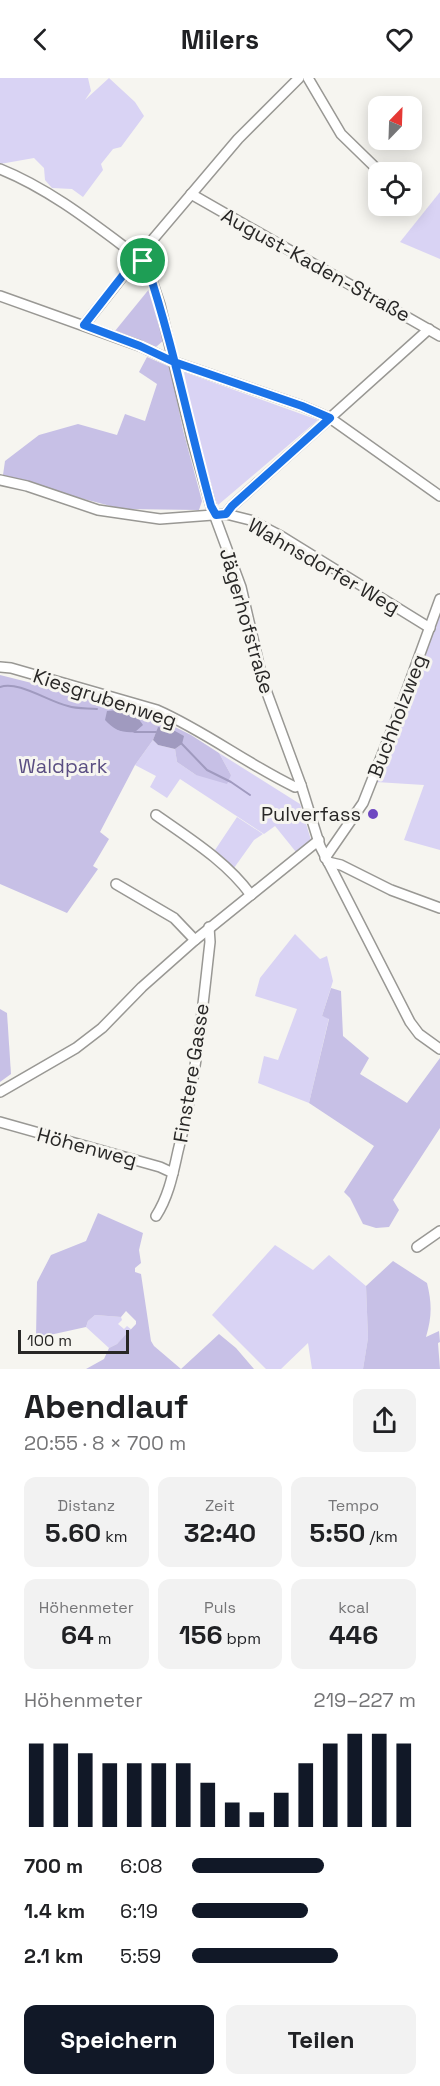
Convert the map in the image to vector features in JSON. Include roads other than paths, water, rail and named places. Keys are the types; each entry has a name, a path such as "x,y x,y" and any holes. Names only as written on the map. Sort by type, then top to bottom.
{"street":[{"path":"84,325 138,256 238,139 299,78"},
{"path":"308,78 341,134 370,162"},
{"name":"Jägerhofstraße","path":"0,169 64,203 138,256 147,266 160,305 192,439 211,506 241,587 263,682 319,840 410,1022 419,1034 440,1049"},
{"name":"August-Kaden-Straße","path":"191,194 436,332"},
{"path":"0,296 84,325 140,346 174,362 302,406 330,418 440,495"},
{"path":"226,514 232,506 330,418 436,332"},
{"name":"Wahnsdorfer Weg","path":"0,480 27,486 98,510 160,519 226,514 249,520 273,531 430,628"},
{"name":"Buchholzweg","path":"327,860 363,803 440,599"},
{"name":"Kiesgrubenweg","path":"0,667 11,668 157,710 178,720 266,773 295,787 301,785"},
{"path":"156,815 225,865 239,878 251,895"},
{"path":"0,1092 76,1048 102,1028 142,987 209,927 319,840"},
{"path":"327,860 391,890 440,908"},
{"path":"116,884 174,918 195,940"},
{"name":"Finstere Gasse","path":"156,1216 166,1198 173,1173 186,1121 198,1056 210,942 209,927"},
{"name":"Höhenweg","path":"0,1122 160,1167 173,1173"},
{"path":"417,1247 440,1231"}],"waterway":[{"path":"0,687 16,686 60,704 97,709"},
{"path":"133,731 156,732"},
{"path":"181,743 207,770 250,795"}],"place":[{"name":"Pulverfass","path":"373,814"}],"park label":[{"name":"Waldpark","path":"63,766"}]}
